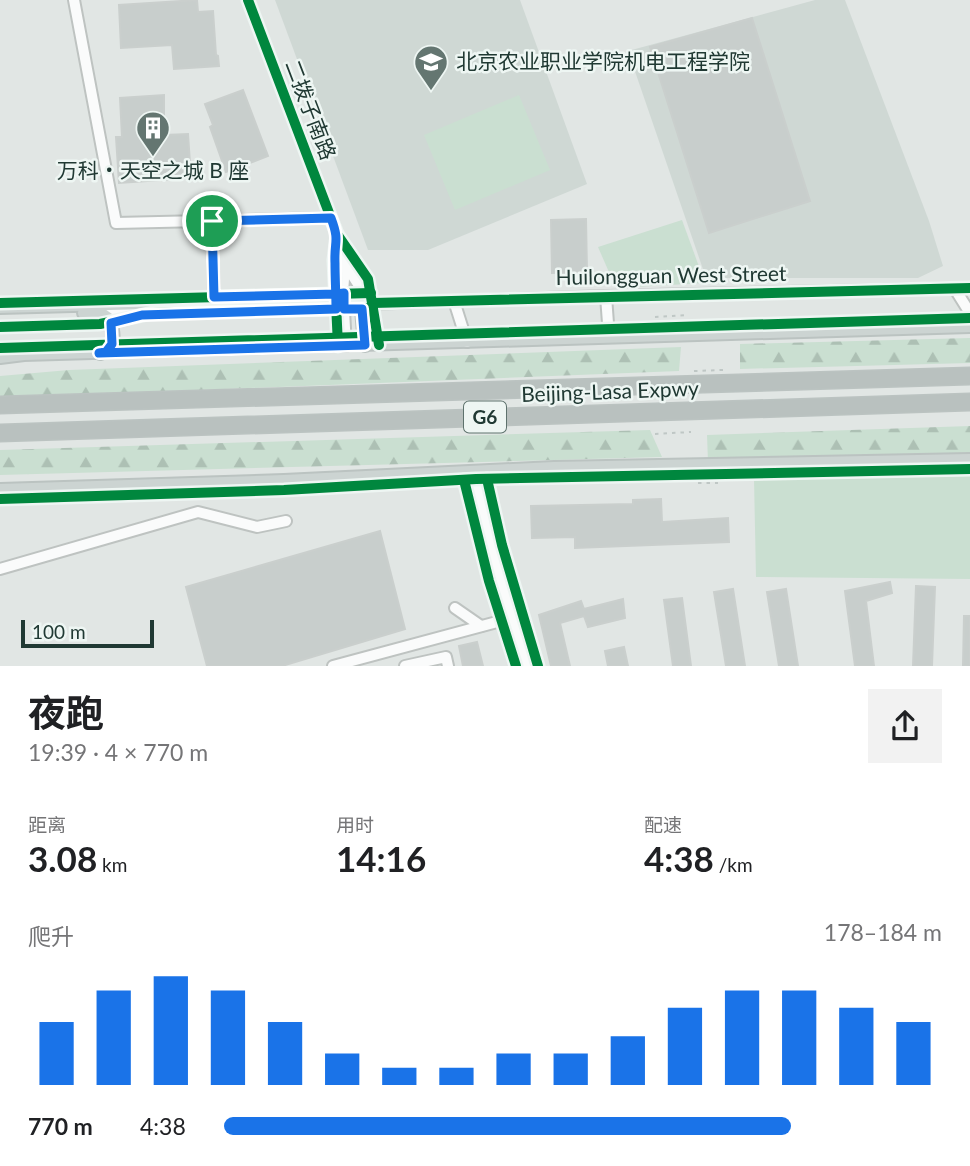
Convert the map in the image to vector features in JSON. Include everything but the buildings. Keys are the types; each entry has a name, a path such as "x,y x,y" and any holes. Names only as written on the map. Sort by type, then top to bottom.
{"highway":[{"name":"Beijing-Lasa Expwy","path":"0,405 970,376"},
{"name":"Beijing-Lasa Expwy","path":"0,433 970,402"}],"main road":[{"name":"Huilongguan West Street","path":"0,307 214,301 365,302"},
{"path":"365,302 365,345"},
{"name":"Huilongguan West Street","path":"0,316 97,313"},
{"path":"97,313 110,320 113,336 109,349 99,353"},
{"path":"0,357 24,354 970,326"},
{"path":"0,490 284,481 474,471 970,460"}],"street":[{"path":"74,0 116,223 331,218"},
{"name":"二拨子南路","path":"247,0 331,218 345,262"},
{"path":"212,221 214,301"},
{"path":"345,262 365,302"},
{"path":"345,262 346,346"},
{"name":"Huilongguan West Street","path":"365,302 970,288"},
{"path":"955,289 970,313"},
{"path":"606,296 609,337"},
{"path":"454,301 467,342"},
{"name":"Huilongguan West Street","path":"97,313 344,302"},
{"path":"474,471 491,546 527,666"},
{"path":"0,569 198,512 257,527 286,521"},
{"path":"455,608 481,626"},
{"path":"333,666 512,618"},
{"path":"405,666 446,657 448,666"}],"path":[{"path":"655,317 687,321"},
{"path":"648,328 687,321"},
{"path":"694,371 723,370"},
{"path":"655,434 691,432"},
{"path":"697,479 720,478"}],"shaded area":[{"name":"北京农业职业学院机电工程学院","path":"275,0 520,0 587,184 428,250 368,250"},
{"path":"815,0 845,0 929,221 943,266 918,278 706,278 628,51"}],"green space":[{"path":"519,95 550,170 455,210 424,135"},
{"path":"682,220 705,283 616,288 598,247"},
{"path":"970,338 970,363 740,369 740,344"},
{"path":"681,347 679,371 0,398 0,376 69,370"},
{"path":"970,426 970,453 708,462 707,435"},
{"path":"650,430 662,457 0,475 0,450"},
{"path":"970,475 970,579 756,577 754,479"}],"cycle path":[{"path":"248,0 337,234 368,279 379,345"},
{"path":"337,234 334,260 338,346"},
{"path":"373,303 970,288"},
{"path":"0,303 371,293"},
{"path":"0,327 100,324 153,313 373,308"},
{"path":"0,348 970,318"},
{"path":"0,499 284,490 476,479 970,469"},
{"path":"487,479 502,545 538,666"},
{"path":"464,480 489,581 516,666"}],"place":[{"name":"北京农业职业学院机电工程学院","path":"431,92"},
{"name":"万科・天空之城 B 座","path":"153,158"}],"route":[{"path":"212,221 214,297 336,294 344,293 344,309 362,309 365,345 99,353 106,352 112,344 111,323 142,315 336,309 336,294 334,260 338,240 331,218 212,221"}]}
